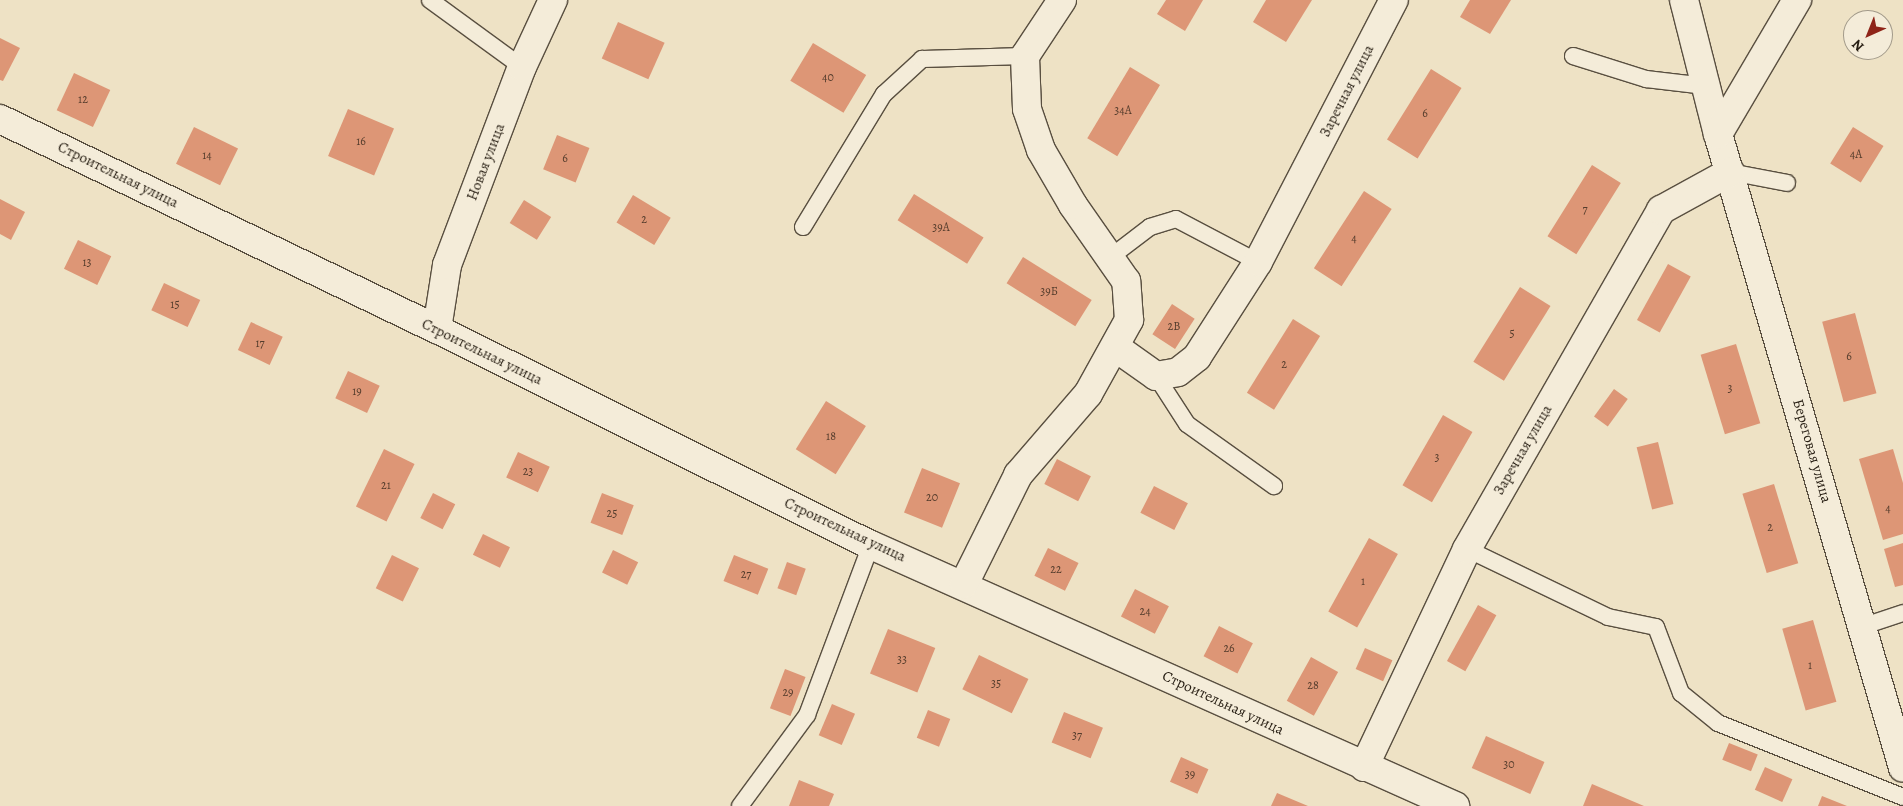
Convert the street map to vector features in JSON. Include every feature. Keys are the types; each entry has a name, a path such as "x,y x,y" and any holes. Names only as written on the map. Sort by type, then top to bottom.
{"street":[{"name":"Новая улица","path":"437,329 447,265 522,67 553,0"},
{"path":"964,584 1018,474 1088,394 1129,320 1126,281 1112,256 1073,205 1040,150 1026,109 1025,56 1062,0"},
{"name":"Заречная улица","path":"1156,376 1178,372 1197,357 1258,262 1394,0"},
{"name":"Береговая улица","path":"1684,0 1718,134 1864,626 1903,768"},
{"path":"1718,134 1797,0"},
{"name":"Строительная улица","path":"0,119 437,329 871,545 964,584 1364,767 1455,806"},
{"name":"Заречная улица","path":"1364,767 1466,548 1661,210 1730,172"},
{"path":"1115,347 1156,376"}],"lane":[{"path":"430,0 522,67"},
{"path":"803,227 884,94 922,59 1025,56"},
{"path":"1573,56 1646,79 1706,86"},
{"path":"1730,172 1787,183"},
{"path":"1112,256 1150,227 1176,219 1258,262"},
{"path":"1156,376 1186,424 1274,486"},
{"path":"740,806 807,715 871,545"},
{"path":"1466,548 1608,617 1656,627 1682,693 1718,724 1903,797"},
{"path":"1864,626 1903,613"}],"building":[{"path":"1166,0 1203,0 1185,31 1157,14"},
{"path":"1266,0 1312,0 1286,42 1253,22"},
{"path":"1470,0 1511,0 1490,34 1460,17"},
{"path":"618,22 665,43 648,79 602,59"},
{"path":"0,38 20,48 3,81 0,80"},
{"path":"813,43 866,75 843,113 790,81"},
{"path":"1130,67 1160,85 1117,156 1087,138"},
{"path":"1431,69 1462,88 1418,158 1387,139"},
{"path":"74,73 110,90 93,127 57,110"},
{"path":"348,109 394,129 374,175 328,156"},
{"path":"194,127 238,148 220,185 176,164"},
{"path":"1853,127 1884,146 1861,183 1830,163"},
{"path":"557,135 589,148 576,182 543,169"},
{"path":"1592,165 1621,183 1576,254 1547,236"},
{"path":"1364,191 1392,209 1342,286 1314,268"},
{"path":"914,194 984,237 967,264 898,220"},
{"path":"633,195 671,218 654,245 617,222"},
{"path":"0,199 25,212 11,240 0,234"},
{"path":"524,200 551,217 537,240 510,223"},
{"path":"78,240 111,256 97,285 64,269"},
{"path":"1023,257 1092,300 1075,326 1007,283"},
{"path":"1668,264 1691,277 1660,333 1637,320"},
{"path":"164,283 200,300 188,327 151,310"},
{"path":"1520,287 1551,306 1504,381 1473,362"},
{"path":"1172,304 1195,319 1175,349 1152,334"},
{"path":"1855,313 1876,393 1844,402 1822,322"},
{"path":"1293,319 1320,336 1274,410 1247,393"},
{"path":"251,322 283,337 270,365 238,350"},
{"path":"1736,344 1760,423 1725,434 1701,355"},
{"path":"348,371 380,386 367,413 335,398"},
{"path":"1614,389 1628,399 1608,426 1594,417"},
{"path":"826,401 866,426 836,474 796,449"},
{"path":"1443,415 1472,432 1432,502 1402,485"},
{"path":"1658,442 1673,504 1652,509 1637,447"},
{"path":"384,449 415,464 387,521 356,507"},
{"path":"1893,449 1903,483 1903,534 1883,540 1859,459"},
{"path":"518,452 550,467 538,492 506,477"},
{"path":"1057,459 1091,476 1078,501 1044,484"},
{"path":"922,468 960,483 942,528 904,513"},
{"path":"1774,484 1798,563 1767,573 1742,494"},
{"path":"1154,486 1188,503 1174,530 1140,513"},
{"path":"433,493 455,504 443,529 420,518"},
{"path":"602,493 634,505 622,535 591,523"},
{"path":"483,534 510,547 500,568 473,555"},
{"path":"1369,538 1398,554 1357,627 1328,611"},
{"path":"1903,543 1903,585 1895,587 1884,549"},
{"path":"1048,548 1079,563 1065,591 1034,576"},
{"path":"613,550 638,562 627,585 602,572"},
{"path":"392,555 419,568 403,601 376,588"},
{"path":"734,555 768,569 758,595 724,581"},
{"path":"787,562 806,569 796,595 777,588"},
{"path":"1135,589 1169,606 1155,634 1121,617"},
{"path":"1478,605 1496,615 1465,671 1447,661"},
{"path":"1813,620 1836,702 1806,711 1782,629"},
{"path":"1219,626 1253,643 1237,674 1204,656"},
{"path":"888,629 935,648 917,693 870,674"},
{"path":"1365,648 1392,660 1383,681 1356,669"},
{"path":"979,655 1028,679 1012,713 962,689"},
{"path":"1311,657 1338,672 1314,716 1287,701"},
{"path":"785,669 806,677 790,716 770,708"},
{"path":"832,704 855,714 842,745 819,735"},
{"path":"928,710 950,719 939,747 917,738"},
{"path":"1064,712 1103,728 1091,758 1052,743"},
{"path":"1486,736 1544,762 1530,794 1472,768"},
{"path":"1729,743 1758,755 1751,771 1722,760"},
{"path":"1181,757 1208,769 1197,794 1170,782"},
{"path":"1765,767 1792,779 1782,802 1755,790"},
{"path":"799,780 834,794 829,806 789,806"},
{"path":"1592,784 1644,806 1583,806"},
{"path":"1277,793 1308,806 1271,806"},
{"path":"1822,796 1847,806 1818,806"}]}
